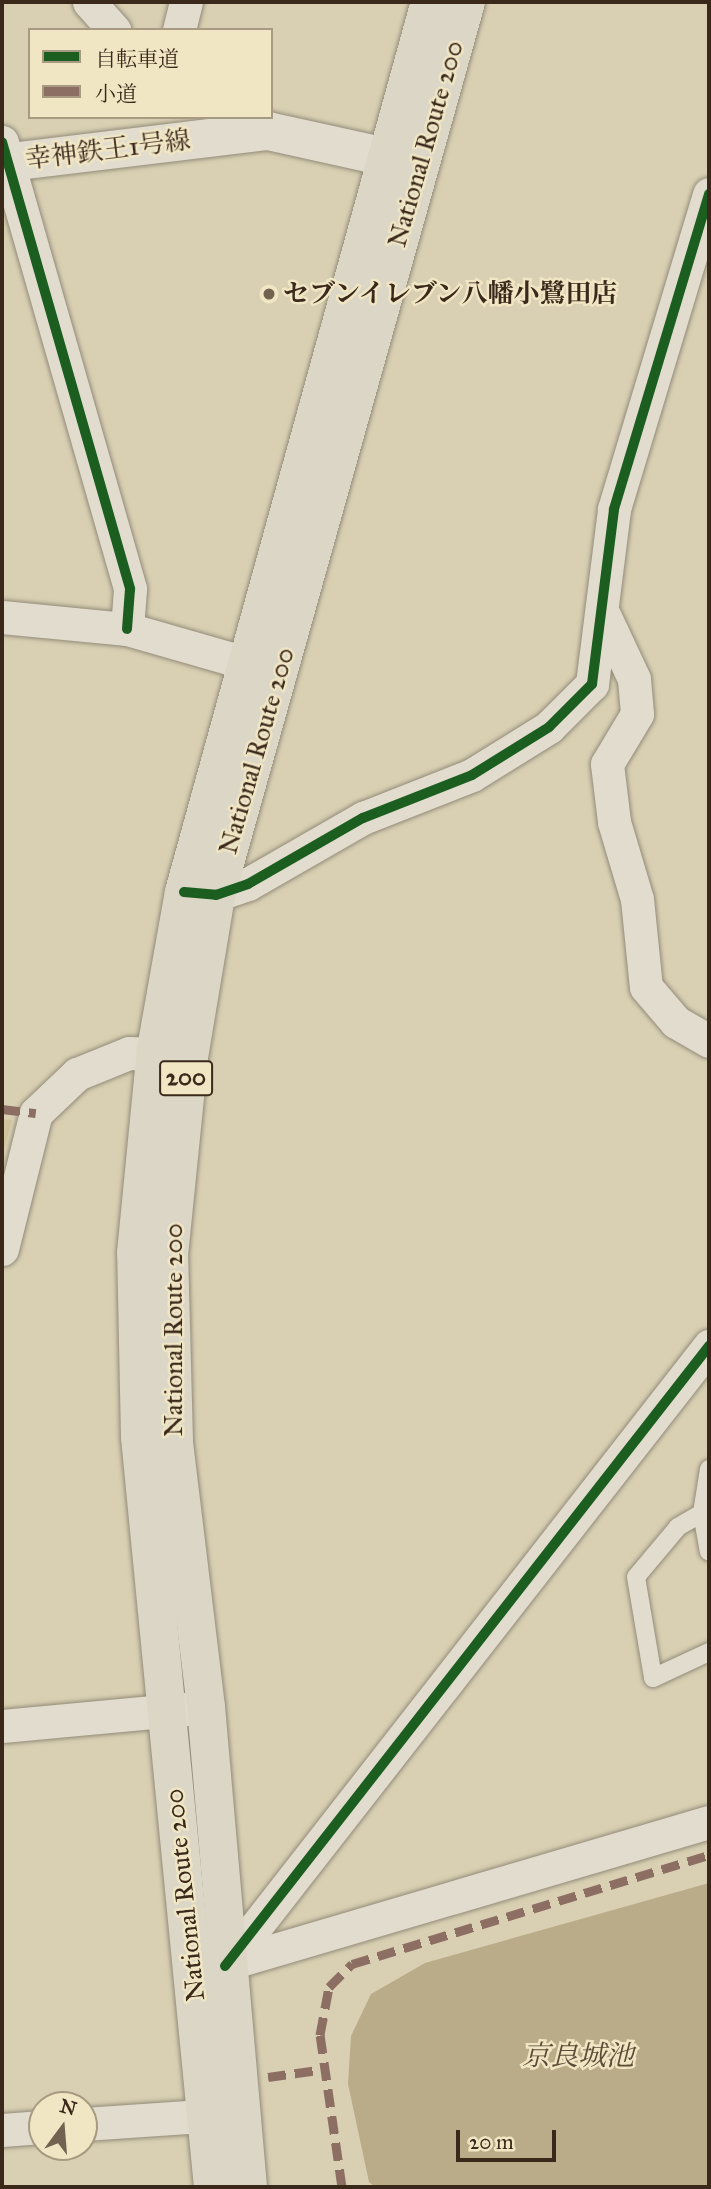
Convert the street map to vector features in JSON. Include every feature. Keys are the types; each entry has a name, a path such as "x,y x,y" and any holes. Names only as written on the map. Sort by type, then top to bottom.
{"highway":[{"name":"National Route 200","path":"404,159 430,2"},
{"name":"National Route 200","path":"209,1966 165,1712 140,1437 136,1253 200,893 404,159 466,2"},
{"name":"National Route 200","path":"172,1053 169,1255 174,1441 206,1707 209,1966 222,2114 212,2187"},
{"name":"National Route 200","path":"222,2114 248,2187"}],"street":[{"path":"89,2 112,28"},
{"path":"180,28 186,2"},
{"name":"幸神鉄王1号線","path":"3,156 176,130 268,131 404,159"},
{"path":"3,156 130,589 127,629"},
{"path":"200,893 248,884 363,818 472,775 549,727 592,684 604,617 614,509 709,194"},
{"path":"2,617 127,629 261,669"},
{"path":"604,617 634,679 637,714 607,764 614,822 637,899 646,987 676,1022 709,1041"},
{"path":"2,1250 36,1114 76,1074 172,1053"},
{"path":"209,1966 709,1346"},
{"path":"2,1726 206,1707"},
{"path":"209,1966 709,1822"},
{"path":"98,2123 222,2114"},
{"path":"2,2130 28,2128"}],"lane":[{"path":"709,1469 705,1512 709,1552"},
{"path":"705,1512 678,1527 636,1577 653,1678 709,1652"}],"shaded area":[{"path":"2,1119 12,1120 2,1157"}],"water":[{"name":"京良城池","path":"709,1883 709,2187 375,2187 369,2182 348,2084 351,2036 371,1994 425,1963"}],"marked path":[{"path":"2,1109 36,1113"},
{"path":"342,2187 320,2035 329,1987 352,1964 709,1855"},
{"path":"268,2077 325,2069"}],"cycle path":[{"path":"2,142 130,589 127,629"},
{"path":"184,892 216,895 248,884 363,818 472,775 549,727 592,684 614,509 709,194"},
{"path":"225,1966 709,1346"}],"place":[{"name":"セブンイレブン八幡小鷺田店","path":"269,294"}]}
